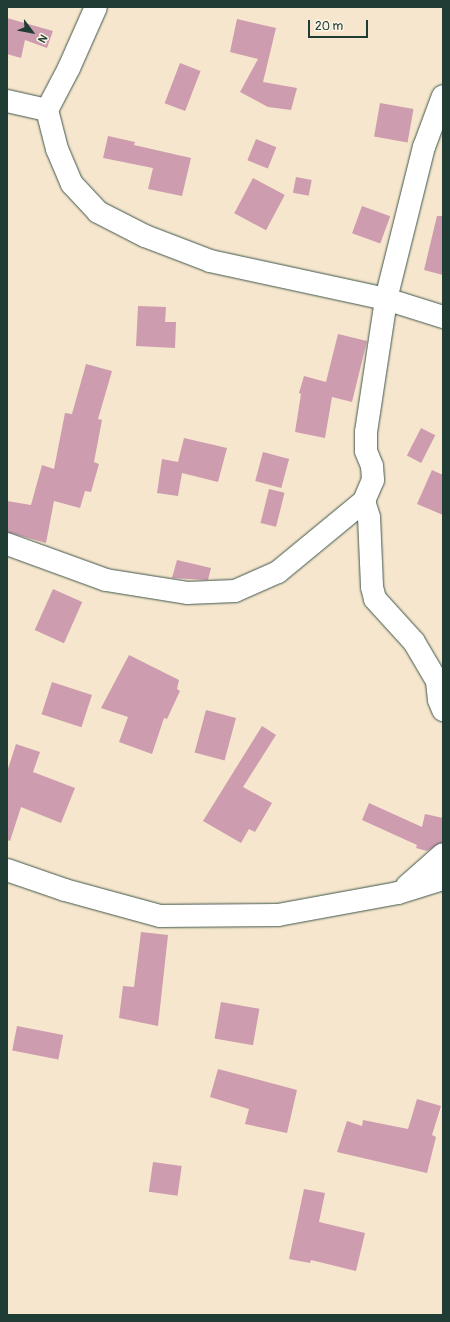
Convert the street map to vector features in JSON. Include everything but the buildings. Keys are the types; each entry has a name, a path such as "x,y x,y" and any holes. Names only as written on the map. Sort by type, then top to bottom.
{"street":[{"path":"96,7 69,68 46,110 57,149 72,184 98,212 146,236 210,261 386,299 443,317"},
{"path":"7,544 106,580 187,593 235,590 278,572 364,501 373,480 372,466 366,450 366,432 386,299 424,147 443,96"},
{"path":"7,101 46,110"},
{"path":"364,501 369,517 372,587 374,599 414,642 437,681 439,700 443,710"},
{"path":"398,893 443,854"},
{"path":"7,870 65,890 160,916 278,915 398,893 443,879"}]}
